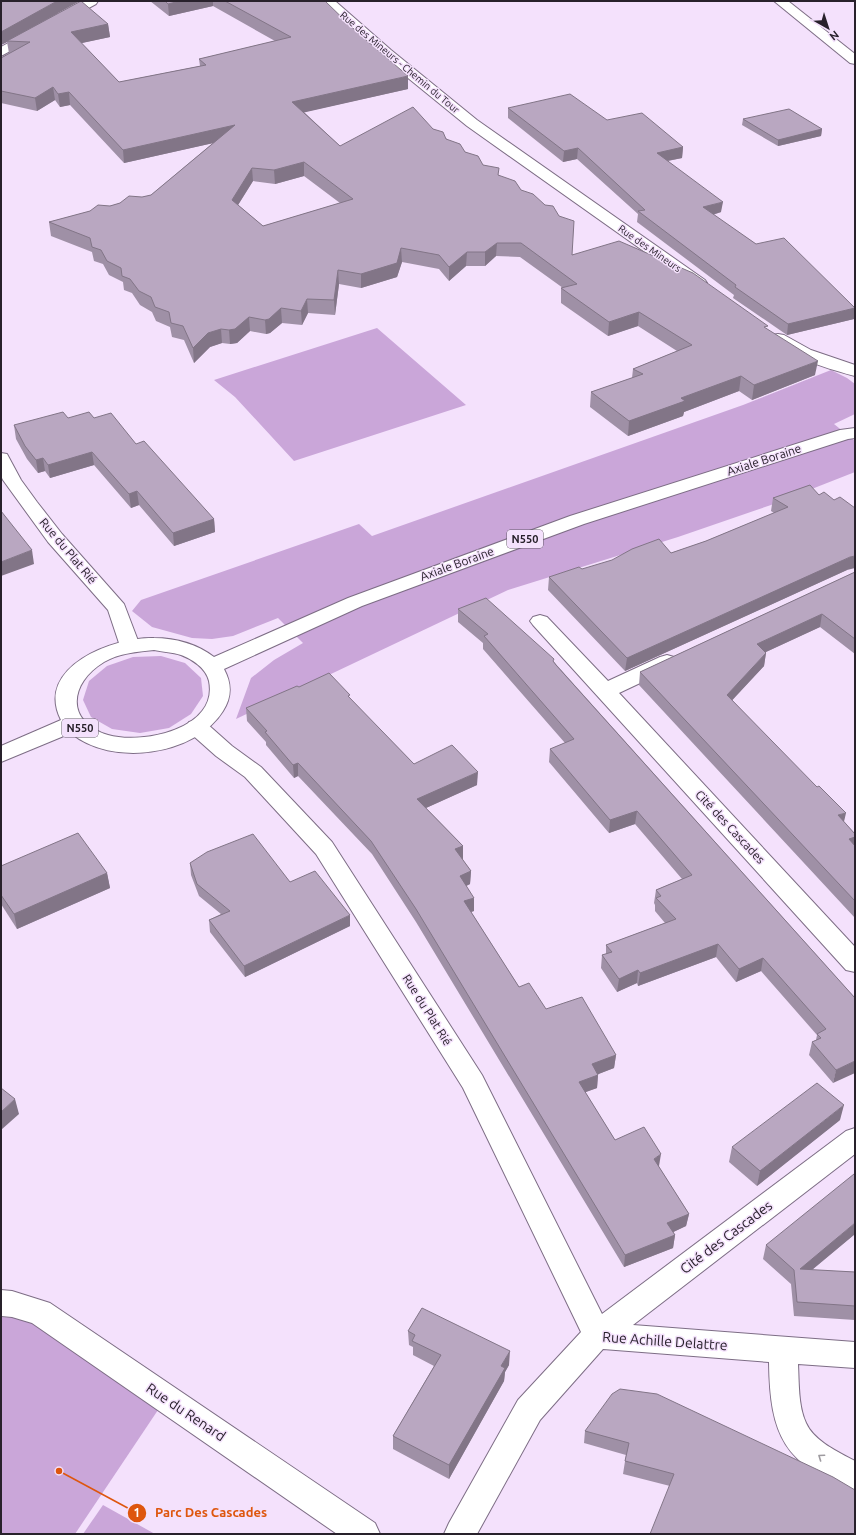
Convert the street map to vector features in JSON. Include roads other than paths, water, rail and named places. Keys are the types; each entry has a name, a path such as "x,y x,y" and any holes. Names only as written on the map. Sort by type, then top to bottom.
{"street":[{"path":"1,52 92,1"},
{"name":"Rue des Mineurs - Chemin du Tour","path":"328,1 386,53 472,123"},
{"path":"780,1 855,60"},
{"name":"Rue des Mineurs","path":"472,123 714,293"},
{"path":"766,330 791,347 855,371"},
{"name":"Axiale Boraine","path":"212,666 355,602 562,526 852,432"},
{"name":"Rue du Plat Rié","path":"1,458 12,480 30,506 55,538 117,608 130,646"},
{"name":"Cité des Cascades","path":"540,621 855,964"},
{"name":"N550","path":"154,644 177,647 197,655 212,666 219,678 221,690 218,704 210,716 197,727 177,738 154,744 130,746 107,742 88,735 73,723 66,708 66,692 73,677 88,663 107,653 130,646 154,644"},
{"path":"605,691 684,654"},
{"name":"N550","path":"1,755 73,723"},
{"name":"Rue du Plat Rié","path":"197,727 224,751 253,772 324,848 473,1082 597,1335"},
{"name":"Cité des Cascades","path":"597,1335 855,1139"},
{"name":"Rue du Renard","path":"1,1303 12,1304 40,1312 364,1534"},
{"name":"Rue Achille Delattre","path":"460,1534 529,1410 597,1335 855,1356"},
{"path":"783,1350 784,1391 790,1422 801,1442 823,1458 855,1477"}],"place":[{"name":"Parc Des Cascades","path":"59,1471"}]}
